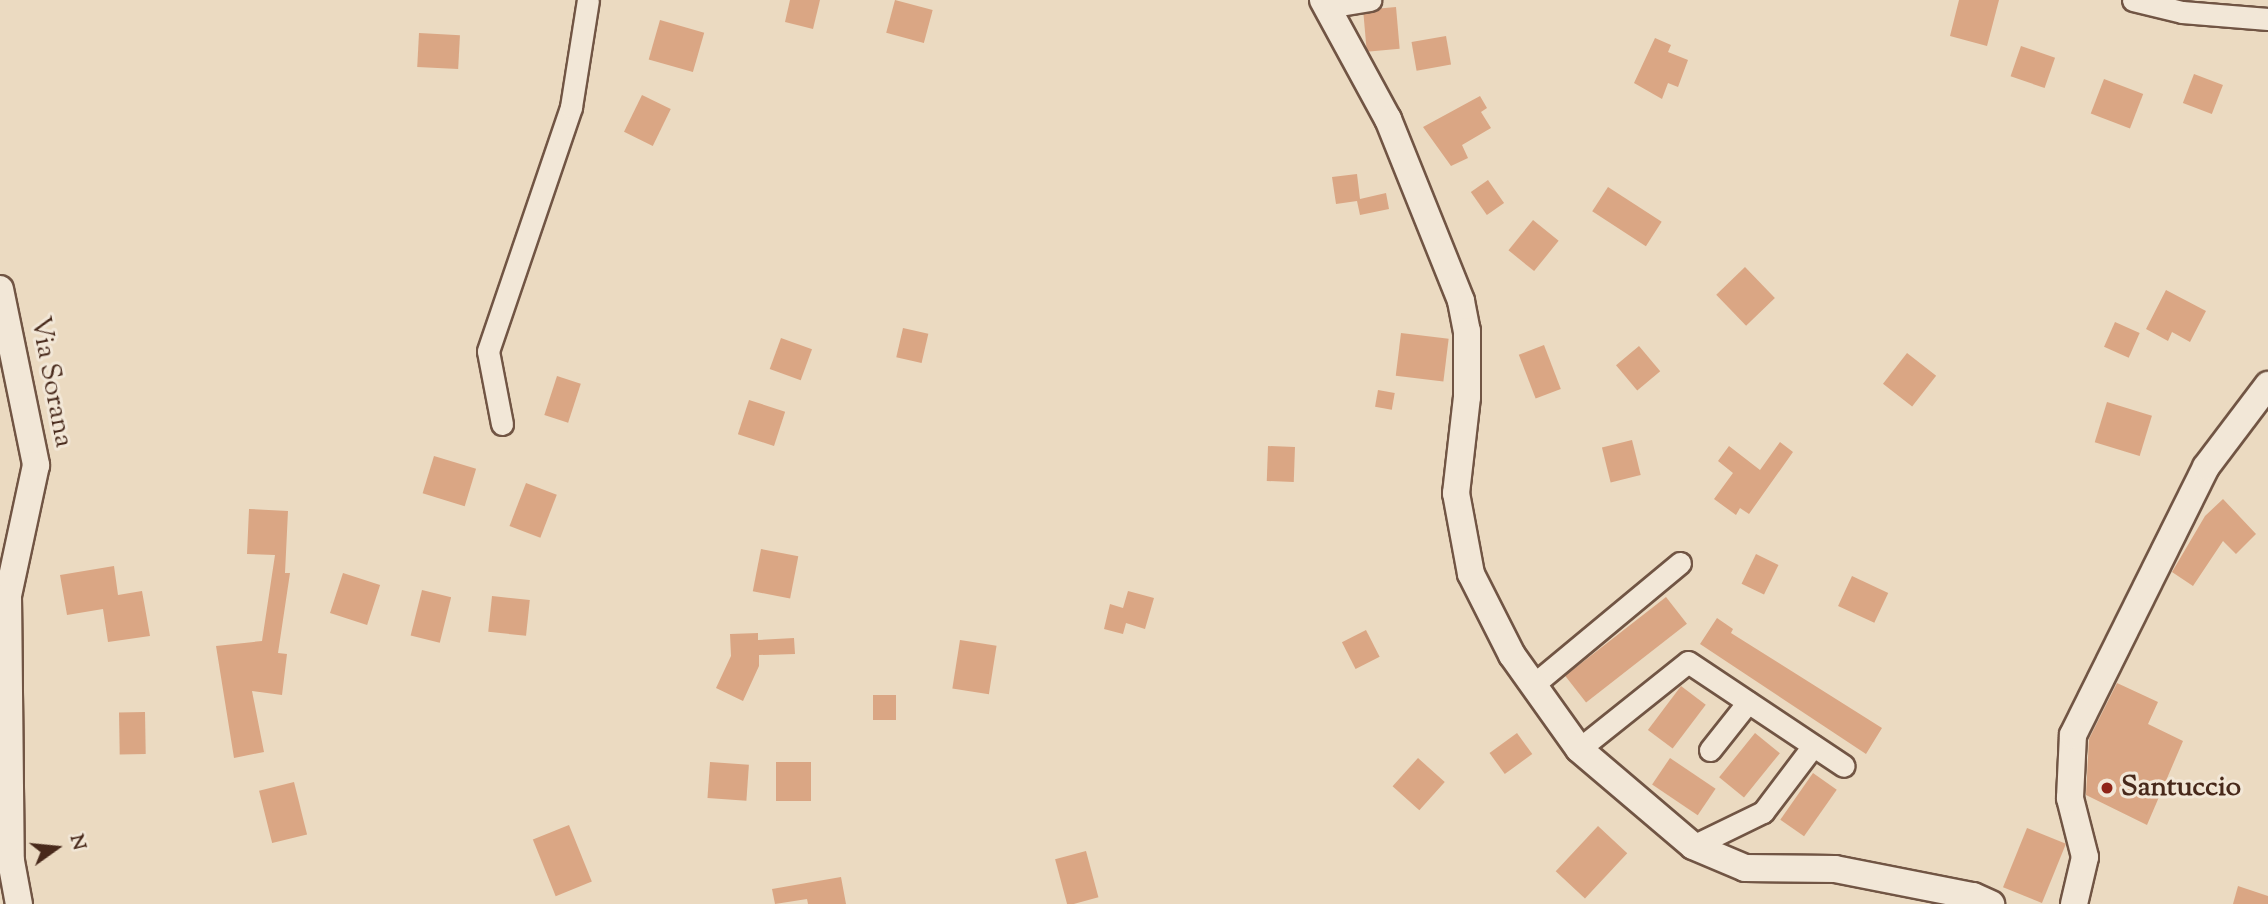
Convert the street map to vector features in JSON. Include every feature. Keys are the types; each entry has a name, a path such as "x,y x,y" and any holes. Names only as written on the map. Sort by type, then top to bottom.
{"street":[{"path":"502,424 488,351 571,107 589,0"},
{"path":"1370,0 1325,4 1388,118 1461,301 1468,331 1467,397 1456,492 1471,574 1512,655 1579,749 1693,846 1745,868 1835,869 1973,895 1992,904"},
{"path":"2133,0 2182,12 2268,19"},
{"name":"Via Sorana","path":"0,289 36,465 8,596 11,861 19,904"},
{"path":"2074,904 2085,857 2070,798 2073,735 2206,467 2268,385"},
{"path":"1533,685 1680,563"},
{"path":"1579,749 1689,662 1844,766"},
{"path":"1710,750 1748,702"},
{"path":"1693,846 1763,812 1813,746"}],"building":[{"path":"790,0 820,0 813,29 785,22"},
{"path":"895,0 933,10 924,43 886,33"},
{"path":"1959,0 1999,0 1987,46 1950,36"},
{"path":"1396,7 1400,49 1367,52 1363,10"},
{"path":"660,20 704,33 693,72 649,59"},
{"path":"419,33 460,35 458,69 417,67"},
{"path":"1446,36 1451,65 1417,71 1412,42"},
{"path":"1655,38 1671,45 1668,52 1688,60 1678,87 1668,83 1662,99 1634,83"},
{"path":"2021,46 2055,58 2045,88 2011,76"},
{"path":"2194,74 2223,85 2212,114 2183,103"},
{"path":"2104,79 2143,94 2130,129 2091,114"},
{"path":"642,95 671,109 653,146 624,132"},
{"path":"1480,96 1487,108 1481,112 1491,128 1462,145 1468,158 1451,166 1423,127"},
{"path":"1357,174 1360,199 1386,193 1389,209 1360,215 1357,201 1336,204 1332,177"},
{"path":"1488,180 1504,203 1487,215 1471,192"},
{"path":"1608,187 1662,222 1646,246 1592,211"},
{"path":"1533,220 1559,241 1534,271 1508,250"},
{"path":"1745,267 1775,298 1746,326 1716,295"},
{"path":"2166,290 2206,311 2190,342 2172,332 2168,341 2146,329"},
{"path":"2115,322 2140,333 2129,358 2104,347"},
{"path":"903,328 928,334 922,363 896,357"},
{"path":"1401,333 1449,339 1443,382 1396,376"},
{"path":"781,338 812,349 801,380 770,369"},
{"path":"1544,345 1561,389 1536,399 1519,355"},
{"path":"1639,346 1660,371 1637,391 1616,365"},
{"path":"1907,353 1936,376 1912,407 1883,384"},
{"path":"557,376 581,384 568,423 544,415"},
{"path":"1378,390 1395,393 1392,410 1375,407"},
{"path":"749,400 785,412 774,446 738,434"},
{"path":"2107,402 2152,416 2140,456 2095,442"},
{"path":"1632,440 1641,475 1611,482 1602,447"},
{"path":"1780,442 1793,452 1749,514 1740,508 1736,515 1714,499 1733,473 1718,461 1729,446 1760,470"},
{"path":"1268,446 1295,447 1294,482 1267,481"},
{"path":"434,456 476,469 465,506 423,493"},
{"path":"526,483 557,495 540,538 510,526"},
{"path":"2223,499 2256,534 2236,554 2223,541 2193,586 2172,572 2205,516"},
{"path":"249,509 288,511 285,573 290,573 278,653 287,654 282,695 252,691 264,752 234,758 216,646 262,641 275,555 247,554"},
{"path":"761,549 798,556 790,598 753,591"},
{"path":"1756,554 1778,565 1764,595 1742,584"},
{"path":"114,566 118,595 142,591 150,636 108,642 103,609 67,615 60,575"},
{"path":"343,573 380,585 367,625 330,613"},
{"path":"1852,576 1888,593 1874,623 1838,606"},
{"path":"422,590 451,597 440,643 411,636"},
{"path":"1128,591 1154,598 1145,629 1126,623 1123,634 1104,629 1110,604 1123,608"},
{"path":"492,596 530,600 526,636 488,632"},
{"path":"1666,597 1687,624 1586,703 1565,676"},
{"path":"1717,618 1733,629 1731,633 1882,728 1866,754 1700,644"},
{"path":"1366,630 1380,657 1356,669 1342,642"},
{"path":"758,633 758,640 794,638 795,654 759,655 759,666 743,701 716,688 731,656 730,634"},
{"path":"960,640 997,646 989,694 952,688"},
{"path":"2117,683 2158,702 2148,724 2183,741 2147,825 2086,795 2089,739"},
{"path":"1681,686 1706,705 1673,749 1648,730"},
{"path":"873,695 896,695 896,720 873,720"},
{"path":"119,712 145,712 146,754 120,754"},
{"path":"1517,733 1532,754 1505,774 1489,753"},
{"path":"1755,733 1780,753 1744,797 1719,777"},
{"path":"1418,758 1445,782 1419,810 1393,786"},
{"path":"1670,758 1716,789 1698,815 1652,785"},
{"path":"710,762 749,765 746,801 707,798"},
{"path":"776,762 811,762 811,801 776,801"},
{"path":"1813,773 1837,790 1804,836 1780,820"},
{"path":"294,782 307,834 272,843 259,791"},
{"path":"569,825 592,882 556,896 533,840"},
{"path":"1598,826 1627,853 1585,899 1556,871"},
{"path":"2027,828 2066,844 2042,903 2003,887"},
{"path":"1086,851 1098,897 1067,904 1055,859"},
{"path":"841,877 846,904 808,904 807,899 775,904 772,889"},
{"path":"2238,886 2268,896 2268,904 2233,904"}],"place":[{"name":"Santuccio","path":"2107,788"}]}
